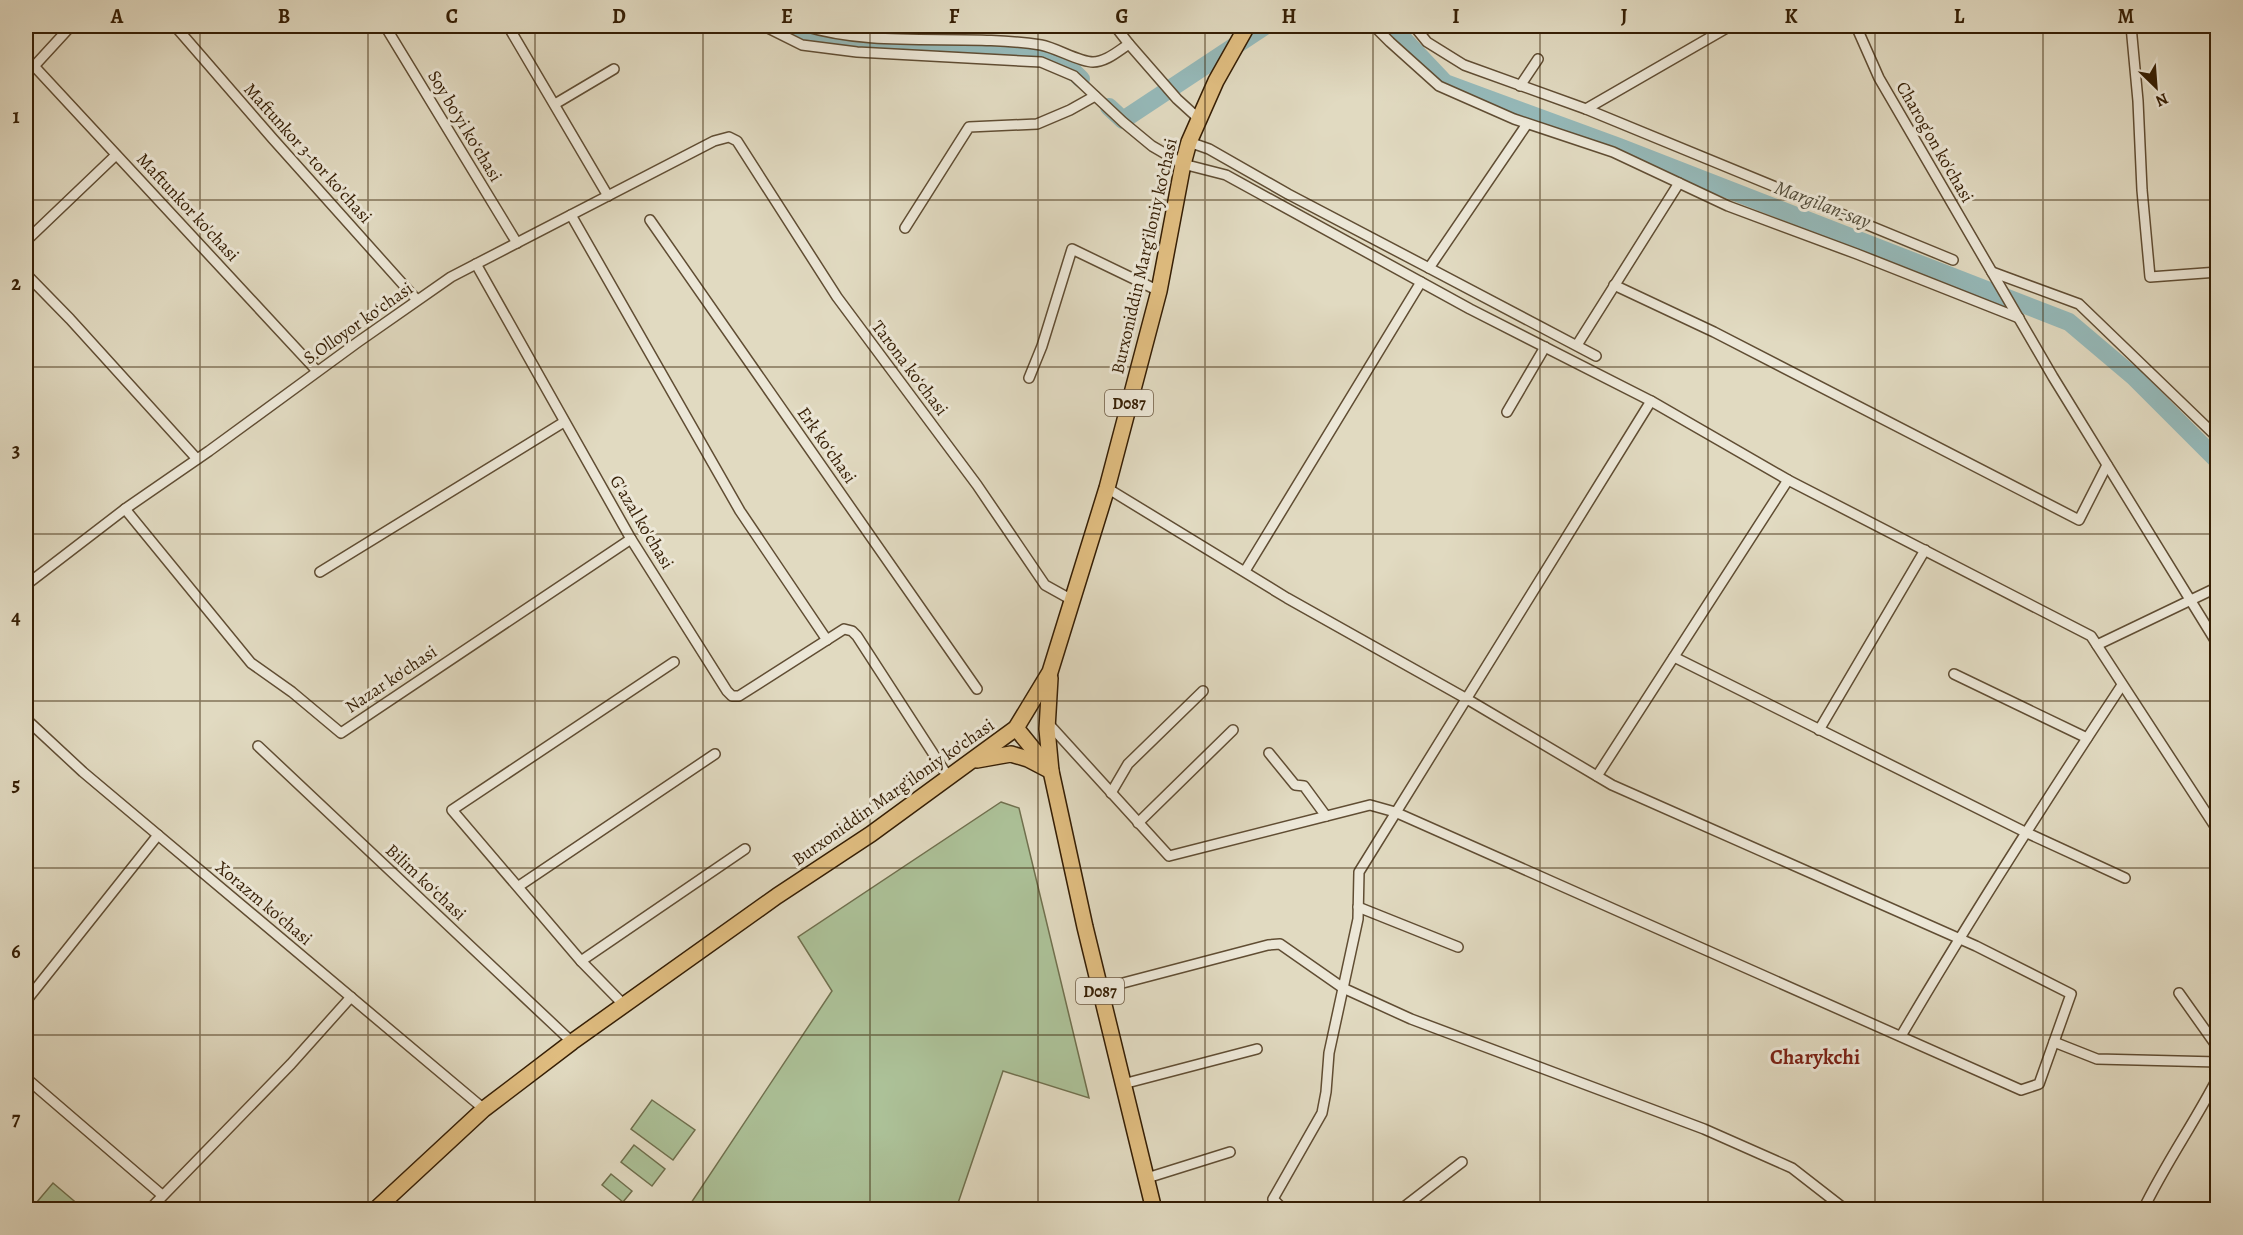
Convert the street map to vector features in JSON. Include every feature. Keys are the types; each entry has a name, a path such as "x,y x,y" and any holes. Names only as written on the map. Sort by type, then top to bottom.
{"main road":[{"name":"Burxoniddin Marg’iloniy ko’chasi","path":"375,1209 484,1109 572,1042 777,896 872,834 1016,728 1050,672 1107,488 1159,291 1189,142 1216,81 1247,26"},
{"name":"D087","path":"1050,672 1047,722 1051,771 1100,989 1154,1209"},
{"name":"D087","path":"1016,728 1051,771"},
{"path":"974,760 1011,754 1028,759 1051,771"}],"street":[{"path":"26,75 71,26"},
{"name":"Maftunkor 3-tor koʼchasi","path":"175,26 273,140 417,300"},
{"name":"Soy boʻyi koʻchasi","path":"386,26 517,243"},
{"path":"508,26 608,196"},
{"path":"764,26 802,45 857,52 1041,62 1074,76 1152,146 1183,164 1226,175 1421,282 1651,401 1788,480 2091,636 2217,831"},
{"path":"804,26 866,38 953,39 1042,45 1093,62 1110,57 1129,44"},
{"path":"1115,26 1177,99 1199,118"},
{"path":"1374,26 1439,86 1527,124 1613,152 1728,206 2019,318"},
{"path":"1414,26 1427,42 1464,65 1586,109 1953,260"},
{"path":"1586,109 1730,26"},
{"name":"Charog'on ko'chasi","path":"1856,26 1879,78 1992,272 2217,645"},
{"path":"2131,26 2150,277 2217,272"},
{"path":"1520,86 1538,59"},
{"name":"Maftunkor ko'chasi","path":"34,66 317,371"},
{"path":"555,104 614,69"},
{"path":"905,228 969,127 1037,124 1095,96"},
{"path":"1429,268 1527,124"},
{"name":"S.Olloyor koʻchasi","path":"26,585 125,509 451,277 714,141 729,137 737,141"},
{"name":"Tarona koʻchasi","path":"737,141 837,297 977,485 1045,585 1072,600"},
{"path":"1189,142 1209,149 1288,194 1596,356"},
{"path":"26,241 116,155"},
{"path":"1576,345 1679,183"},
{"path":"571,215 740,511 827,640"},
{"name":"Erk koʻchasi","path":"650,220 977,689"},
{"path":"1029,378 1042,345 1072,249 1159,291"},
{"name":"G'azal ko'chasi","path":"476,264 631,539 727,691 732,696 747,692 844,629 852,631 949,778"},
{"path":"1992,272 2079,304 2217,438"},
{"path":"26,274 197,459"},
{"path":"1245,571 1421,282"},
{"path":"1614,285 1714,333 2079,520 2107,465"},
{"path":"1507,412 1545,347"},
{"path":"1284,1209 1273,1199 1322,1113 1329,1053 1358,919 1359,872 1651,401"},
{"path":"320,572 564,422"},
{"path":"1598,777 1788,480"},
{"path":"1047,722 1138,823 1167,854 1172,856 1370,805 1395,812 2021,1090 2039,1084 2071,994 1958,938 1612,785 1467,699 1287,598 1107,488"},
{"name":"Nazar ko'chasi","path":"125,509 251,663 292,692 340,733 631,539"},
{"path":"1819,730 1926,550"},
{"path":"2097,645 2217,587"},
{"path":"1674,657 2025,832 2125,878"},
{"path":"623,1004 581,961 452,810 674,663"},
{"path":"1954,674 2087,738"},
{"path":"1901,1036 1958,938 2122,685"},
{"path":"1111,793 1128,764 1203,692"},
{"name":"Xorazm ko'chasi","path":"26,719 83,772 484,1109"},
{"path":"1138,823 1233,730"},
{"name":"Bilim koʻchasi","path":"258,746 572,1042"},
{"path":"1269,753 1295,785 1304,786 1326,816"},
{"path":"519,886 715,754"},
{"path":"26,1001 158,835"},
{"path":"581,961 745,849"},
{"path":"1358,907 1458,947"},
{"path":"1100,989 1268,945 1280,944 1343,988 1411,1019 1704,1129 1792,1168 1846,1209"},
{"path":"2180,993 2217,1048"},
{"path":"149,1209 291,1064 351,997"},
{"path":"2054,1042 2097,1059 2217,1062"},
{"path":"1123,1084 1257,1048"},
{"path":"2143,1209 2156,1183 2191,1129 2217,1077"},
{"path":"26,1078 162,1195"},
{"path":"1147,1178 1230,1152"},
{"path":"1400,1209 1462,1162"}],"green space":[{"path":"1001,802 1019,808 1089,1098 1003,1071 956,1209 687,1209 832,991 798,937"},
{"path":"652,1100 695,1130 673,1160 631,1129"},
{"path":"634,1145 665,1169 652,1186 621,1162"},
{"path":"611,1174 632,1191 623,1202 602,1185"},
{"path":"53,1183 80,1206 77,1209 31,1209"}],"waterway":[{"name":"Margilan-say","path":"791,26 820,42 1042,55 1075,73 1081,79"},
{"name":"Margilan-say","path":"1109,107 1123,120 1265,26"},
{"name":"Margilan-say","path":"1391,26 1445,83 1619,147 2069,322 2134,377 2218,461"}],"district":[{"name":"Charykchi","path":"1815,1057"}]}
